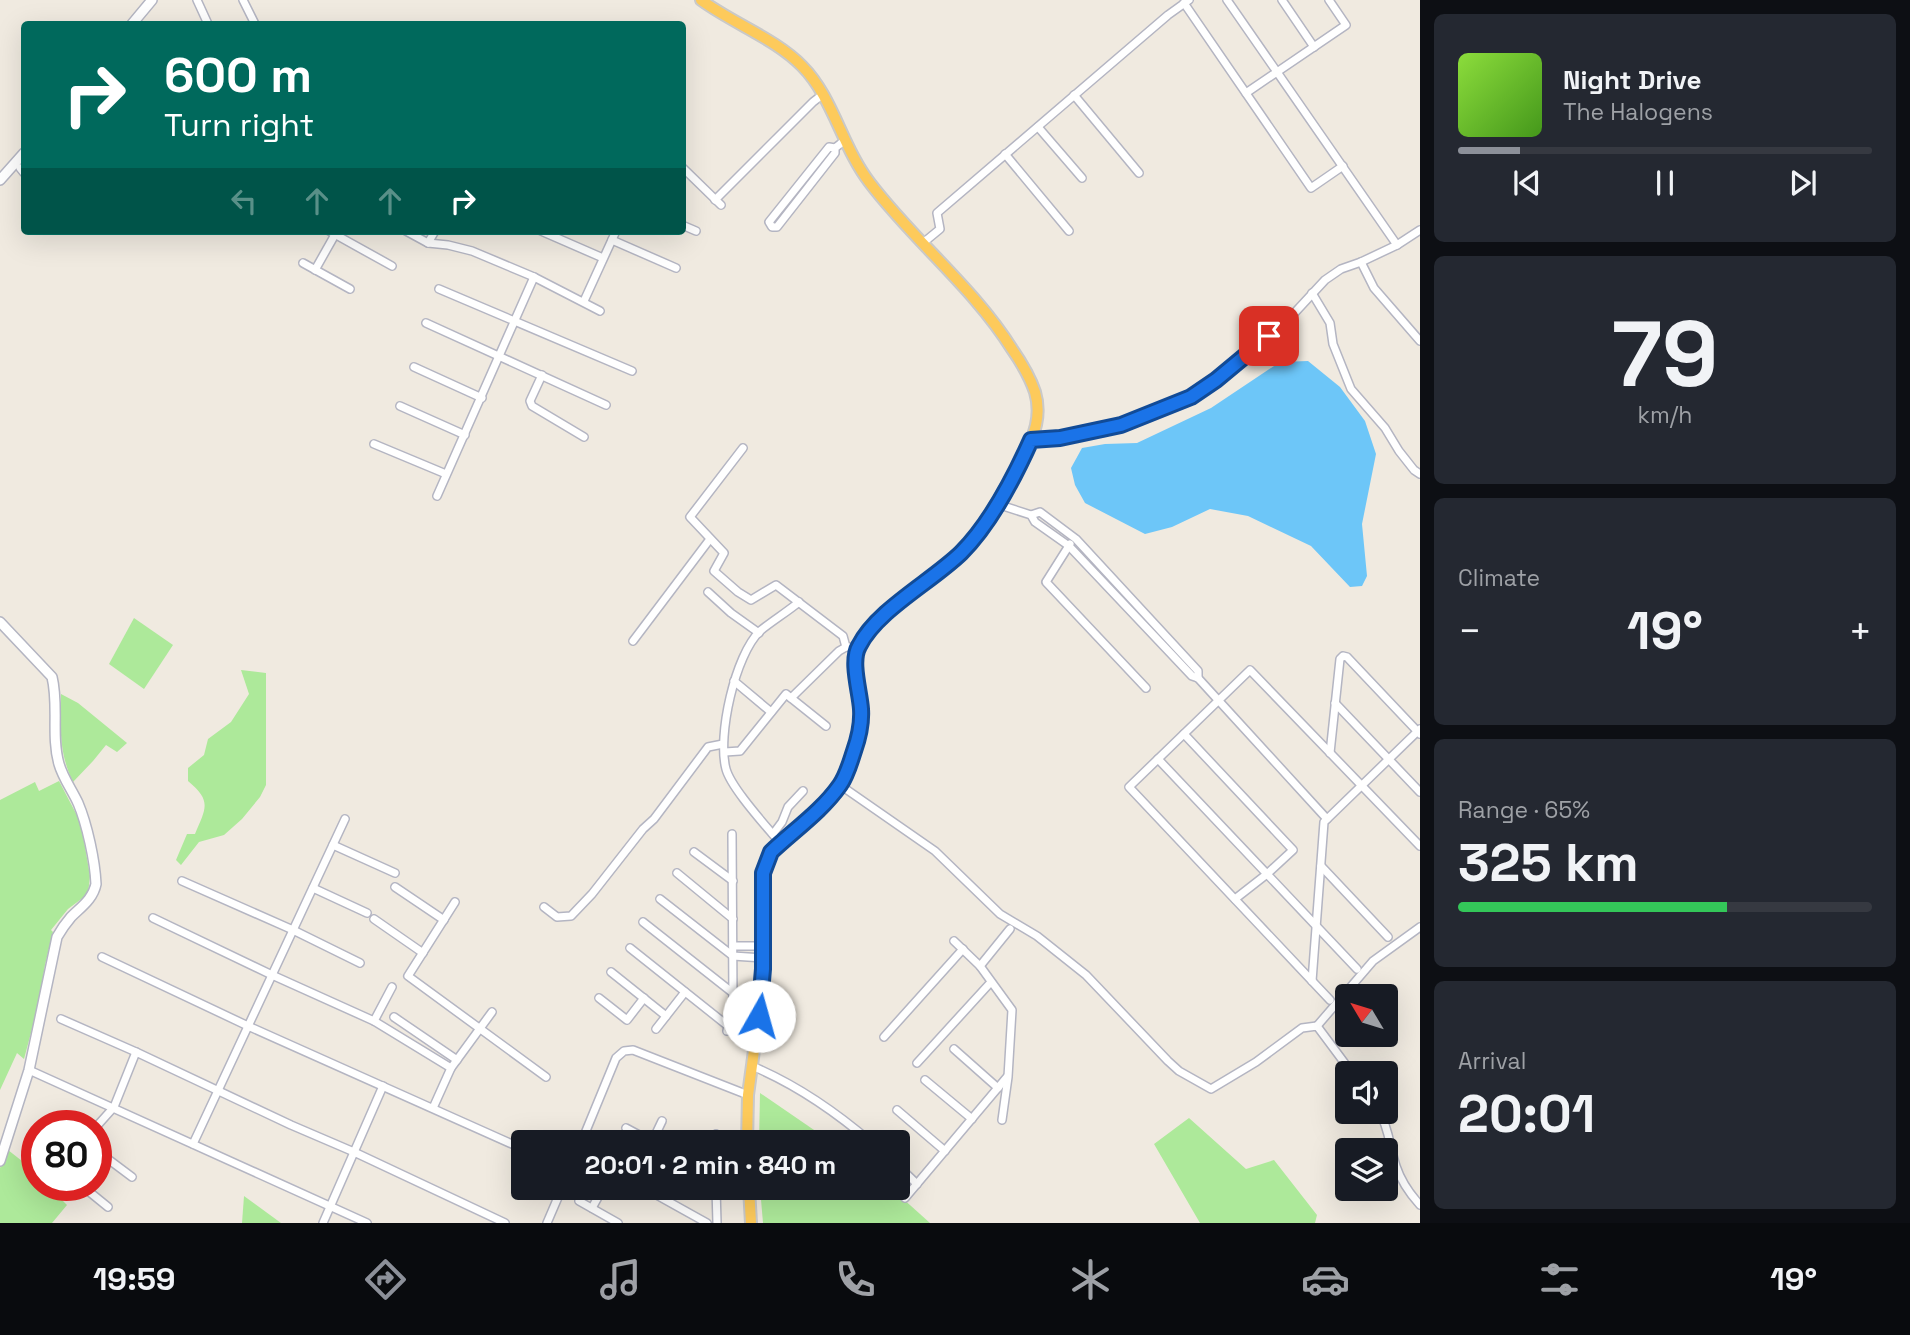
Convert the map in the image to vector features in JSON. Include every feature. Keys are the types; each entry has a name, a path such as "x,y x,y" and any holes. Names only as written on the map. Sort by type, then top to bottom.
{"highway":[{"path":"701,0 787,53 815,80 840,144 869,182 985,311 1022,365 1035,393 1038,407 1038,422 1031,440 986,524 961,552 881,618 852,647 856,658 861,726 850,762 840,785 829,800 776,839 763,873 762,991 748,1096 747,1130"},
{"path":"750,1200 751,1223"}],"street":[{"path":"134,21 152,0"},
{"path":"197,0 207,21"},
{"path":"243,0 254,21"},
{"path":"1227,0 1397,245"},
{"path":"1282,0 1314,47"},
{"path":"1246,93 1346,25 1329,0"},
{"path":"923,243 940,229 937,212 1168,15 1187,2 1311,188 1343,166"},
{"path":"686,172 718,203 822,95"},
{"path":"1074,95 1139,173"},
{"path":"1038,127 1082,178"},
{"path":"840,144 777,227 772,227 769,222 829,147 840,144"},
{"path":"1005,154 1069,230"},
{"path":"0,180 21,156"},
{"path":"686,227 696,231"},
{"path":"1031,440 1060,438 1121,425 1191,397 1216,380 1287,321 1325,280 1341,269 1397,245 1420,230"},
{"path":"315,270 332,235"},
{"path":"339,235 392,266"},
{"path":"413,235 428,243 472,251 534,277 600,310"},
{"path":"428,243 433,235"},
{"path":"550,235 603,258"},
{"path":"584,301 614,235"},
{"path":"612,240 676,268"},
{"path":"1361,262 1374,288 1420,341"},
{"path":"303,263 349,289"},
{"path":"437,496 534,277"},
{"path":"439,289 632,371"},
{"path":"1312,293 1330,323 1333,344 1351,389 1420,474"},
{"path":"426,323 606,405"},
{"path":"414,367 482,398"},
{"path":"542,375 530,401 532,406 584,437"},
{"path":"400,406 465,435"},
{"path":"374,443 446,474"},
{"path":"743,448 690,517 724,553 714,571 751,600 776,585 843,636 852,647 839,651 792,698"},
{"path":"997,504 1031,515 1041,512 1076,539 1198,671 1198,678"},
{"path":"1031,515 1034,522 1069,546 1192,676 1198,678 1327,819"},
{"path":"634,641 710,539"},
{"path":"1076,539 1046,582 1146,688"},
{"path":"708,592 759,632"},
{"path":"776,839 733,784 726,769 724,748 734,681 749,648 759,632 799,602"},
{"path":"0,622 52,677 55,688 59,765 79,804 96,876 95,891 89,901 64,925 57,937 29,1070 0,1161"},
{"path":"1312,981 1324,822 1419,732 1345,656 1340,659 1330,753"},
{"path":"1330,1000 1129,787 1250,670 1420,846"},
{"path":"734,681 771,712"},
{"path":"544,907 557,917 571,916 592,894 643,829 654,820 708,747 740,751 786,694 826,726"},
{"path":"1335,703 1420,792"},
{"path":"1184,734 1293,850 1235,899"},
{"path":"1158,759 1357,969"},
{"path":"840,785 935,851 1000,914 1037,936 1086,975 1168,1061 1211,1089 1256,1062 1302,1028 1317,1026 1373,961 1420,927"},
{"path":"776,839 788,807 803,791"},
{"path":"193,1144 345,819"},
{"path":"629,948 727,1028 733,1002 732,834"},
{"path":"333,845 395,873"},
{"path":"694,852 733,881"},
{"path":"1321,866 1388,937"},
{"path":"677,873 733,919"},
{"path":"182,881 293,930 359,963"},
{"path":"395,887 444,920"},
{"path":"313,888 367,913"},
{"path":"660,899 733,956 763,958"},
{"path":"455,902 408,976 546,1077"},
{"path":"153,918 374,1021 451,1068"},
{"path":"374,919 423,953"},
{"path":"643,922 733,993"},
{"path":"980,966 1010,929"},
{"path":"954,941 980,966 1012,1010 1002,1119"},
{"path":"733,946 763,946"},
{"path":"884,1037 963,949"},
{"path":"102,957 248,1026 511,1144"},
{"path":"611,972 666,1016"},
{"path":"917,1063 991,982"},
{"path":"374,1021 392,987"},
{"path":"656,1029 685,992"},
{"path":"599,998 627,1020 644,998"},
{"path":"433,1108 451,1068 492,1013"},
{"path":"394,1017 457,1059"},
{"path":"61,1019 505,1223"},
{"path":"1317,1026 1343,1061"},
{"path":"954,1049 998,1088"},
{"path":"586,1130 616,1058 624,1051 633,1051 748,1096"},
{"path":"111,1110 136,1052"},
{"path":"752,1066 780,1077 856,1130"},
{"path":"29,1070 367,1223"},
{"path":"910,1193 1007,1077"},
{"path":"925,1080 972,1119"},
{"path":"323,1223 383,1086"},
{"path":"897,1110 945,1151"},
{"path":"658,1130 662,1121"},
{"path":"1385,1124 1396,1167 1409,1192 1420,1205"},
{"path":"626,1128 630,1130"},
{"path":"112,1162 132,1177"},
{"path":"910,1177 918,1184"},
{"path":"547,1223 557,1200"},
{"path":"592,1208 596,1200"},
{"path":"666,1200 707,1223"},
{"path":"716,1200 717,1223"},
{"path":"101,1201 108,1207"},
{"path":"579,1201 618,1223"}],"green space":[{"path":"134,618 173,645 144,689 109,664"},
{"path":"241,670 266,673 266,785 242,819 224,835 199,842 181,865 176,860 187,834 195,834 205,805 201,794 188,781 188,768 204,755 208,739 231,722 249,694"},
{"path":"61,694 78,703 127,743 117,752 106,745 73,782 63,750"},
{"path":"59,781 81,823 90,876 88,894 68,909 51,930 53,932 39,1003 24,1059 17,1053 0,1090 0,800 35,782 39,791"},
{"path":"760,1093 814,1130 759,1130"},
{"path":"1189,1118 1246,1169 1274,1160 1317,1215 1315,1223 1200,1223 1154,1144"},
{"path":"8,1150 21,1160 21,1201 63,1201 67,1205 52,1223 0,1223 0,1168"},
{"path":"244,1196 281,1223 242,1223"},
{"path":"761,1200 904,1200 930,1223 763,1223"}],"water":[{"path":"1308,361 1340,387 1365,421 1376,454 1362,524 1367,576 1362,586 1350,587 1311,546 1248,516 1210,509 1172,527 1145,534 1085,503 1075,485 1071,468 1082,448 1137,443 1211,408 1280,362"}],"route":[{"path":"759,1016 763,969 763,873 771,852 829,800 847,772 861,726 856,671 857,648 869,631 881,618 948,565 975,538 986,524 1031,440 1060,438 1121,425 1191,397 1269,336"}]}
